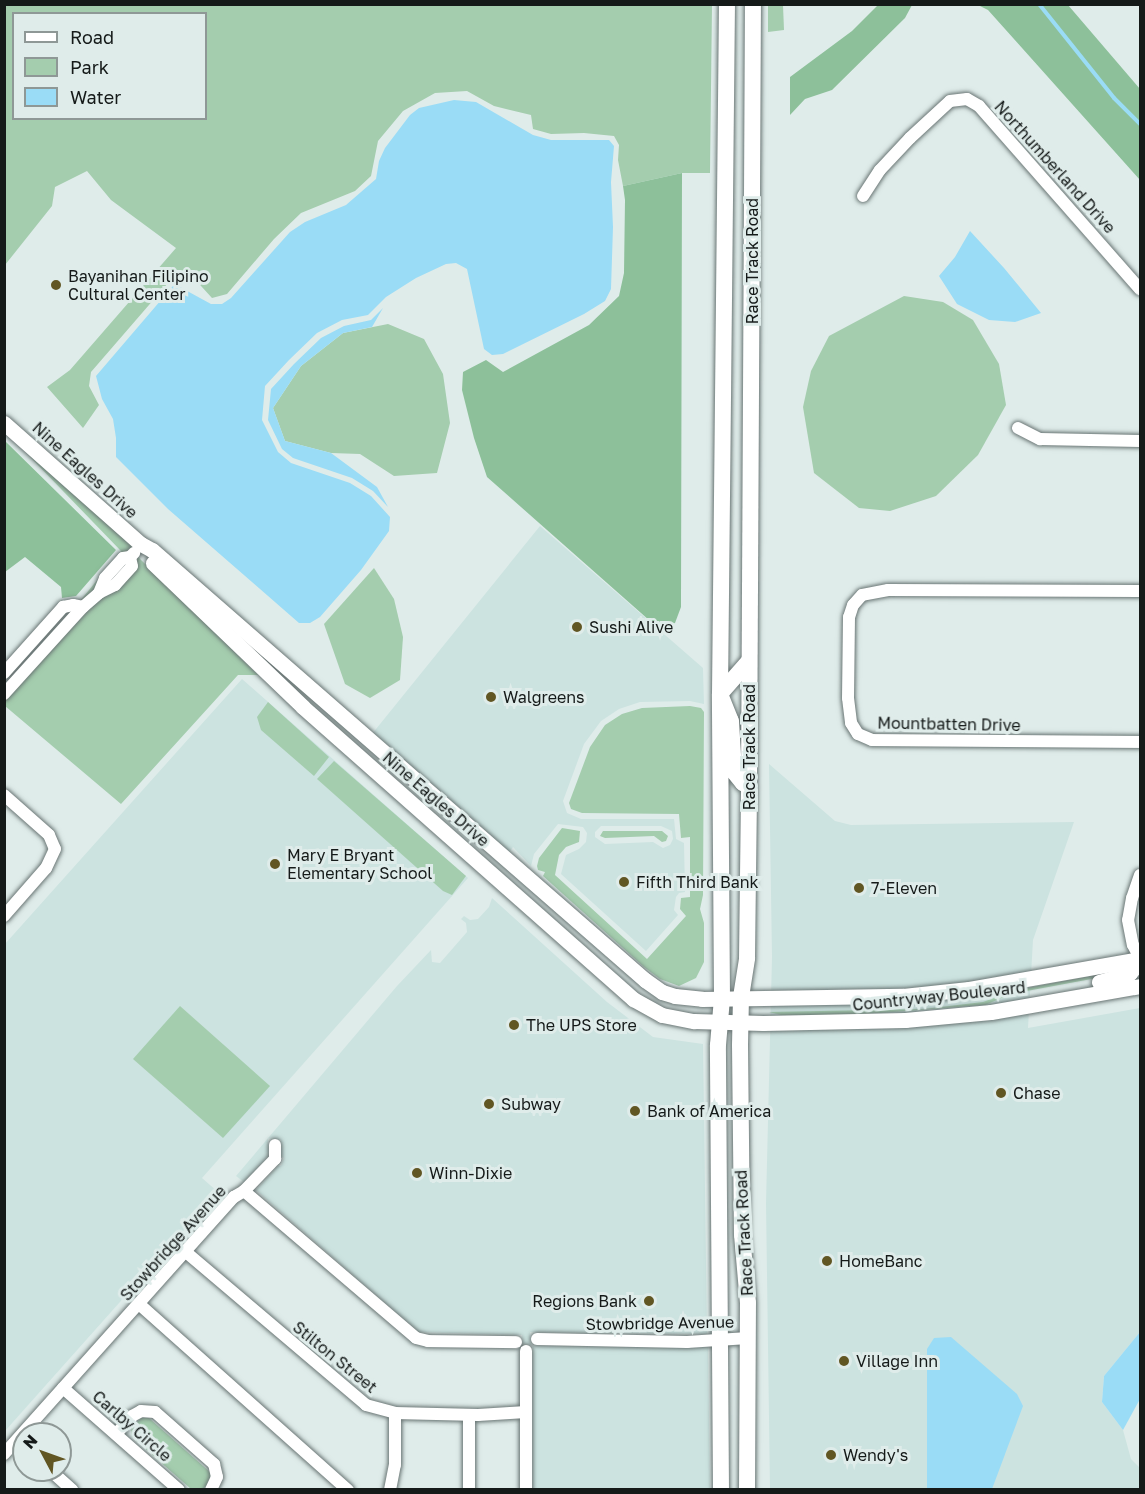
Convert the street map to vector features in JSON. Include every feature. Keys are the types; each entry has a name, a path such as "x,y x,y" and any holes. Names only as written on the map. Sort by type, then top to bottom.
{"main road":[{"name":"Race Track Road","path":"721,1490 719,1339 722,998 720,694 727,4"},
{"name":"Race Track Road","path":"747,1490 748,1338 742,1235 740,1022 747,958 753,4"},
{"path":"726,56 753,53"},
{"path":"749,661 720,694 731,721 734,772 743,783 749,786"}],"street":[{"name":"Northumberland Drive","path":"863,196 880,170 950,100 967,99 979,106 1140,289"},
{"name":"Nine Eagles Drive","path":"4,423 650,984 675,996 741,997"},
{"path":"1018,428 1040,439 1140,441"},
{"name":"Nine Eagles Drive","path":"141,544 145,554 275,682 633,999 662,1015 740,1022"},
{"path":"4,694 83,607 99,593 115,585 132,566 130,557 141,544"},
{"name":"Mountbatten Drive","path":"1140,591 888,590 868,593 853,605 849,617 848,698 851,723 858,734 872,740 1140,742"},
{"path":"4,673 63,607 73,605 83,607"},
{"path":"275,682 288,669"},
{"path":"4,795 49,835 55,849 46,868 4,916"},
{"path":"984,1013 1014,999 1124,977 1135,969 1140,957 1133,945 1128,920 1131,898 1140,875"},
{"name":"Countryway Boulevard","path":"741,997 903,996 980,987 1140,957"},
{"name":"Countryway Boulevard","path":"740,1022 853,1023 984,1013 1140,986"},
{"path":"244,1191 275,1159 275,1145"},
{"name":"Stowbridge Avenue","path":"37,1422 63,1388 187,1253 234,1197 244,1191 416,1338 428,1341 516,1342"},
{"name":"Stilton Street","path":"187,1253 349,1394 366,1405 395,1413 469,1415 526,1412"},
{"path":"139,1304 348,1490"},
{"name":"Stowbridge Avenue","path":"537,1339 687,1342 748,1338"},
{"path":"526,1351 526,1490"},
{"name":"Carlby Circle","path":"63,1388 179,1490"},
{"path":"116,1434 132,1416 141,1411 155,1412 214,1464 217,1477 211,1490"},
{"path":"390,1490 395,1465 395,1413"},
{"path":"469,1415 469,1490"}],"shaded area":[{"path":"540,526 703,668 704,704 690,701 640,702 619,709 601,721 584,744 563,801 567,813 581,819 674,819 676,839 684,843 685,892 679,893 676,897 674,910 678,915 646,951 561,874 566,855 579,849 586,842 587,833 583,827 558,824 534,854 531,866 513,847 509,853 372,734","holes":["601,826 661,826 672,831 673,839 670,845 663,848 653,842 605,844 595,837 595,832"]},
{"path":"242,679 468,878 202,1178 218,1192 5,1431 5,944"},
{"path":"769,764 835,821 851,825 1074,822 1033,940 1028,1028 1140,1008 1140,1332 1104,1376 1102,1402 1123,1430 1131,1459 1140,1468 1140,1489 770,1489 766,1203 772,957"},
{"path":"492,898 607,1002 653,1037 703,1044 707,1334 530,1332 531,1345 523,1344 522,1335 418,1332 256,1190 278,1166 281,1166 284,1158 281,1156 281,1140 268,1138 397,986 431,950 432,962 440,963 467,932 466,923 461,919 464,916 470,920 478,919 489,907"},
{"path":"268,1138 268,1156 244,1182 236,1176"},
{"path":"533,1346 708,1347 710,1489 533,1489"}],"green space":[{"path":"879,4 912,5 905,18 832,90 805,99 790,115 790,77 852,31"},
{"path":"5,5 712,5 710,173 682,173 623,186 618,160 619,145 614,136 584,133 551,134 533,129 531,115 494,106 467,91 435,93 403,111 378,141 371,176 355,191 301,213 274,239 227,294 212,298 191,275 168,283 91,372 89,386 99,405 83,428 47,387 70,370 176,248 111,200 87,171 55,187 52,206 5,265"},
{"path":"768,5 783,5 784,30 768,32"},
{"path":"978,5 1068,5 1140,89 1140,180 988,10"},
{"path":"682,173 681,607 675,623 658,628 487,477 462,390 463,372 486,360 503,372 589,325 619,296 624,273 625,200 623,186"},
{"path":"904,296 943,302 973,320 999,364 1006,405 978,455 936,496 890,511 859,508 814,473 803,407 811,371 829,336"},
{"path":"388,324 424,339 443,374 450,423 437,473 394,476 360,454 331,453 285,441 273,408 301,366 343,333"},
{"path":"5,431 133,546 140,559 258,675 238,675 121,804 5,706 5,697 90,609 80,601 121,551"},
{"path":"5,441 116,550 76,596 62,598 61,587 25,557 5,572"},
{"path":"374,568 394,599 403,637 400,680 370,698 345,684 324,624"},
{"path":"268,702 329,757 314,776 261,730 257,717"},
{"path":"690,706 701,708 704,712 703,895 700,909 704,923 704,962 696,978 679,986 660,979 644,967 543,876 545,872 538,870 537,866 539,858 562,828 580,831 579,842 566,847 559,855 555,875 647,959 686,916 680,909 681,898 690,897 690,837 681,838 679,814 582,813 571,809 569,803 590,747 605,725 622,714 642,708"},
{"path":"334,761 466,876 452,895 443,891 317,779"},
{"path":"603,831 662,831 668,836 666,841 662,842 654,836 605,838 600,836"},
{"path":"1112,972 1113,975 1011,994 985,1005 855,1015 781,1015 769,1012 924,1009 983,1002 1016,990"},
{"path":"180,1006 270,1086 223,1138 133,1059"},
{"path":"141,1418 149,1418 211,1473 210,1482 203,1489 191,1489 132,1437 131,1428"}],"water":[{"path":"454,100 476,102 533,135 551,140 609,140 614,146 611,182 613,227 611,289 605,301 584,314 503,354 492,355 484,349 467,269 456,263 446,264 416,278 386,297 368,315 342,320 317,333 289,360 265,386 262,420 278,452 291,463 350,483 371,496 390,517 389,531 361,570 320,617 310,623 299,623 168,509 116,457 113,419 102,399 96,376 173,286 178,286 211,304 222,304 231,298 290,232 305,222 346,205 376,179 379,161 385,148 410,115 419,108"},
{"path":"970,231 1041,313 1015,322 989,320 957,304 939,276 955,257"},
{"path":"383,308 372,327 343,333 301,366 273,408 285,441 331,453 377,487 388,507 373,491 352,478 293,458 282,449 268,420 271,389 294,364 321,338 344,326 371,320"},
{"path":"1140,1332 1140,1399 1123,1430 1102,1402 1104,1376"},
{"path":"951,1337 1017,1394 1023,1406 992,1489 927,1489 927,1349 934,1338"}],"waterway":[{"path":"1039,4 1114,98 1140,124"}],"place":[{"name":"Bayanihan Filipino Cultural Center","path":"56,285"},
{"name":"Sushi Alive","path":"577,627"},
{"name":"Walgreens","path":"491,697"},
{"name":"Mary E Bryant Elementary School","path":"275,864"},
{"name":"Fifth Third Bank","path":"624,882"},
{"name":"7-Eleven","path":"859,888"},
{"name":"The UPS Store","path":"514,1025"},
{"name":"Chase","path":"1001,1093"},
{"name":"Subway","path":"489,1104"},
{"name":"Bank of America","path":"635,1111"},
{"name":"Winn-Dixie","path":"417,1173"},
{"name":"HomeBanc","path":"827,1261"},
{"name":"Regions Bank","path":"649,1301"},
{"name":"Village Inn","path":"844,1361"},
{"name":"Wendy's","path":"831,1455"}]}
